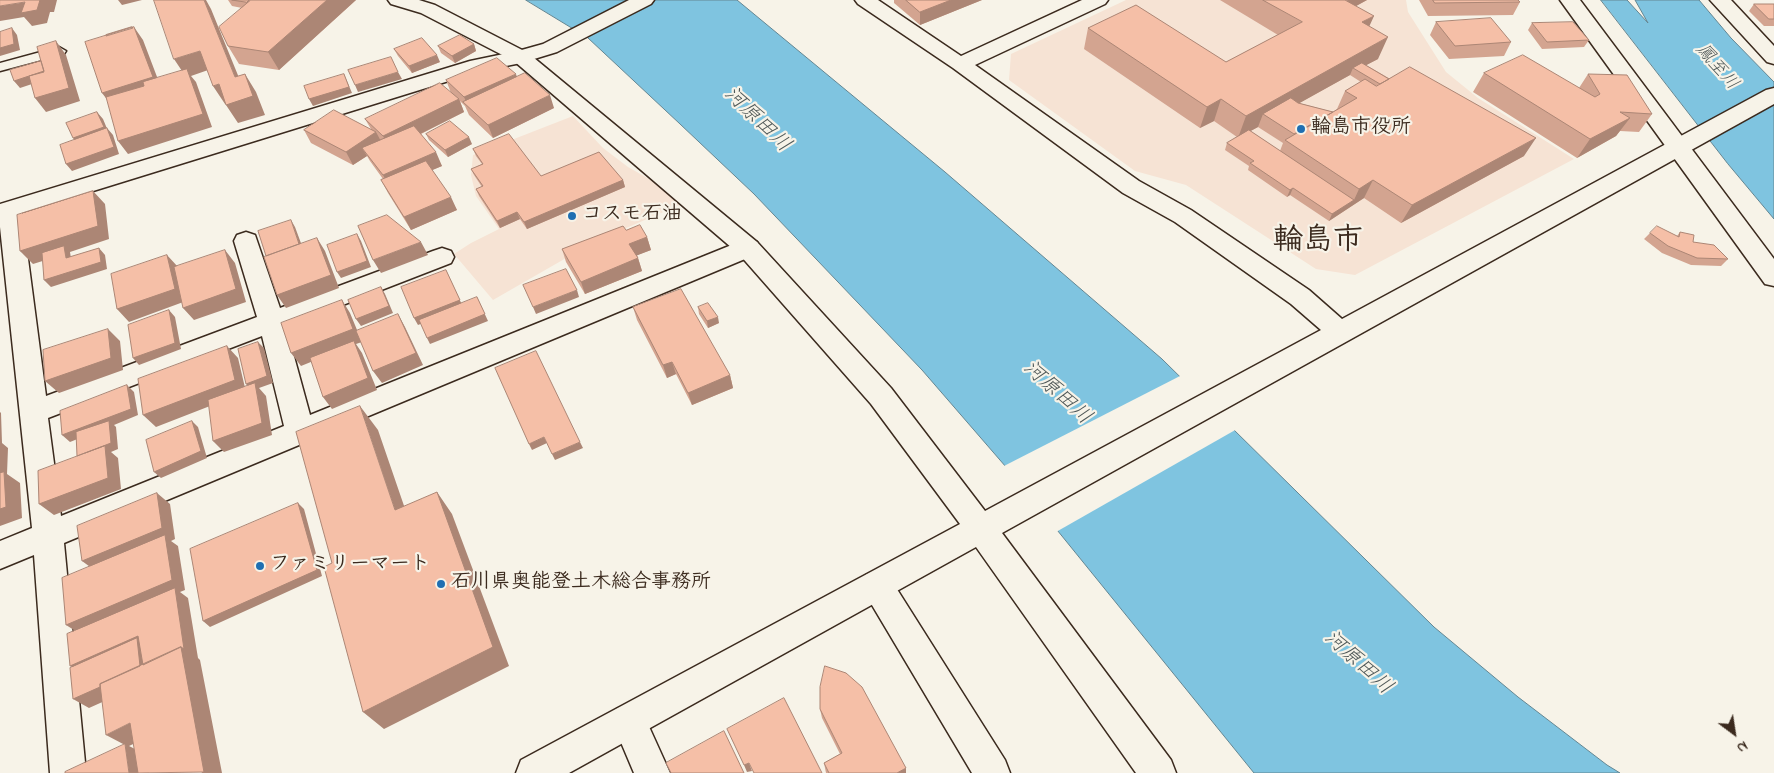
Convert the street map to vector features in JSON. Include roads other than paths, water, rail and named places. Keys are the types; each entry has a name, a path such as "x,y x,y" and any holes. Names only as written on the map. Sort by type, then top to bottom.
{"street":[{"path":"398,0 428,10 521,57 748,248 994,521 1158,773"},
{"path":"68,773 48,535 34,412 5,211 477,65 521,57 550,48 644,0"},
{"path":"865,0 960,64 1131,187 1183,216 1300,297 1340,332"},
{"path":"960,64 1098,0"},
{"path":"1570,0 1774,277"},
{"path":"1720,0 1774,58"},
{"path":"534,773 1774,95"},
{"path":"246,242 272,322 300,433"},
{"path":"0,554 300,433 748,248"},
{"path":"34,412 442,257"},
{"path":"877,585 992,773"},
{"path":"630,721 652,773"}],"lane":[{"path":"0,67 58,51"}],"water":[{"name":"河原田川","path":"526,0 737,0 945,172 1162,359 1434,627 1518,697 1620,773 1254,773 1006,467 922,370 754,194 588,38"},
{"name":"鳳至川","path":"1601,0 1627,0 1648,23 1635,0 1699,0 1731,38 1774,82 1774,219 1728,164"}],"place":[{"name":"輪島市役所","path":"1301,129"},
{"name":"コスモ石油","path":"572,216"},
{"name":"ファミリーマート","path":"260,566"},
{"name":"石川県奥能登土木総合事務所","path":"441,584"}],"district":[{"name":"輪島市","path":"1318,243"}]}
